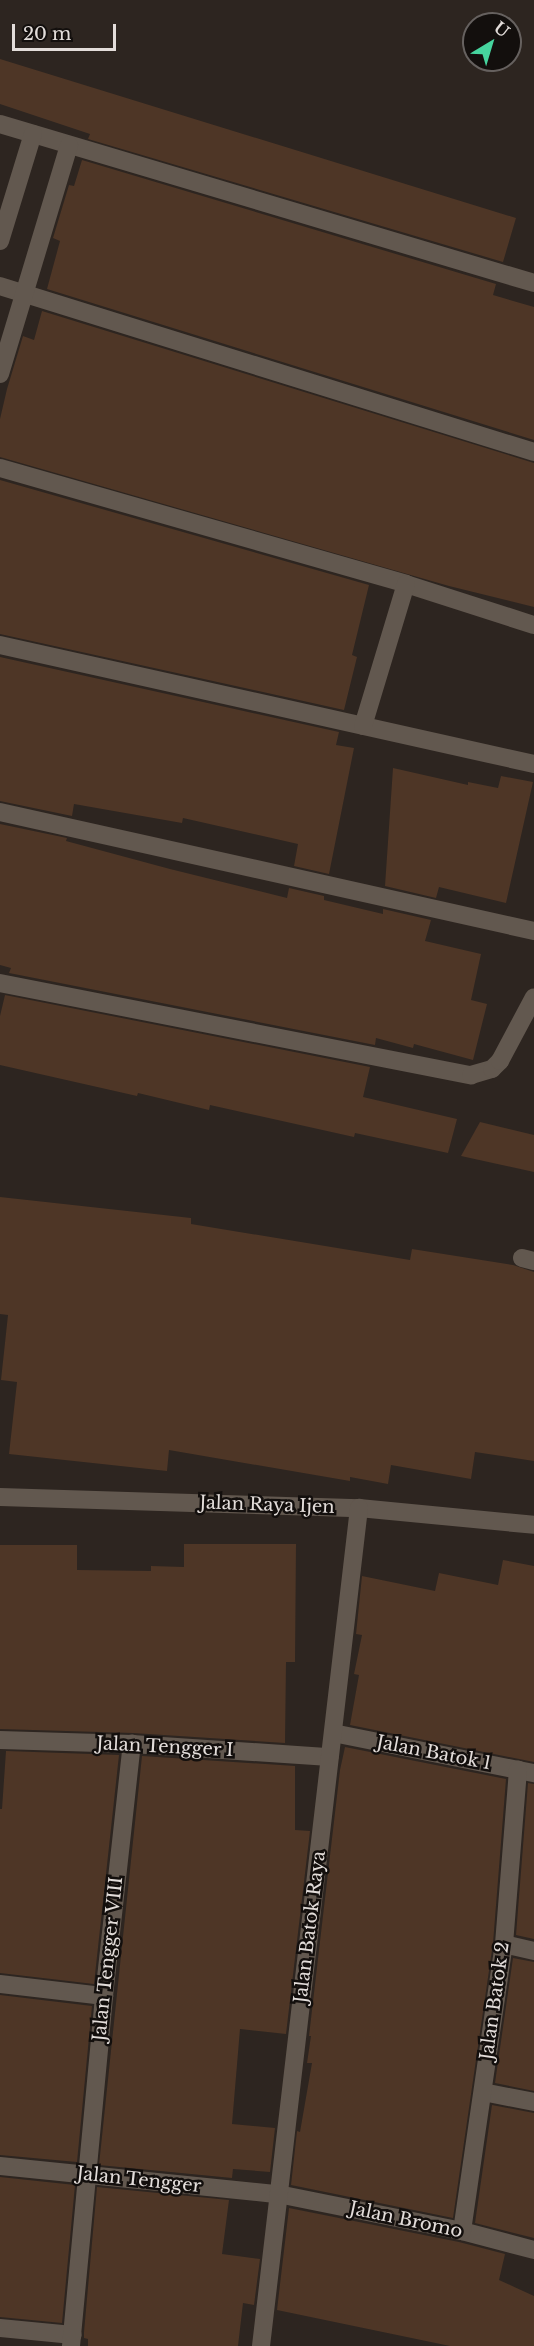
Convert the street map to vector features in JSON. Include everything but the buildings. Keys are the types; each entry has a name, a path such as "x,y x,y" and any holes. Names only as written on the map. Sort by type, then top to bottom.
{"street":[{"path":"0,124 534,283"},
{"path":"0,241 33,134"},
{"path":"0,374 69,146"},
{"path":"0,286 534,453"},
{"path":"0,468 406,584 534,625"},
{"path":"363,726 406,584"},
{"path":"0,645 534,764"},
{"path":"0,812 534,930"},
{"path":"0,983 471,1075 492,1069 500,1061 534,998"},
{"name":"Jalan Raya Ijen","path":"0,1497 359,1508 534,1525"},
{"name":"Jalan Batok Raya","path":"261,2346 359,1508"},
{"name":"Jalan Batok 1","path":"333,1733 526,1771"},
{"name":"Jalan Tengger I","path":"1,1743 132,1744 330,1757"},
{"name":"Jalan Tengger VIII","path":"72,2341 104,1996 132,1744"},
{"name":"Jalan Batok 2","path":"462,2231 504,1944 526,1771"},
{"path":"504,1944 534,1951"},
{"path":"0,1984 104,1996"},
{"path":"483,2092 534,2102"},
{"name":"Jalan Tengger","path":"0,2166 278,2194"},
{"name":"Jalan Bromo","path":"278,2194 462,2231 534,2250"},
{"path":"0,2328 72,2341"}]}
